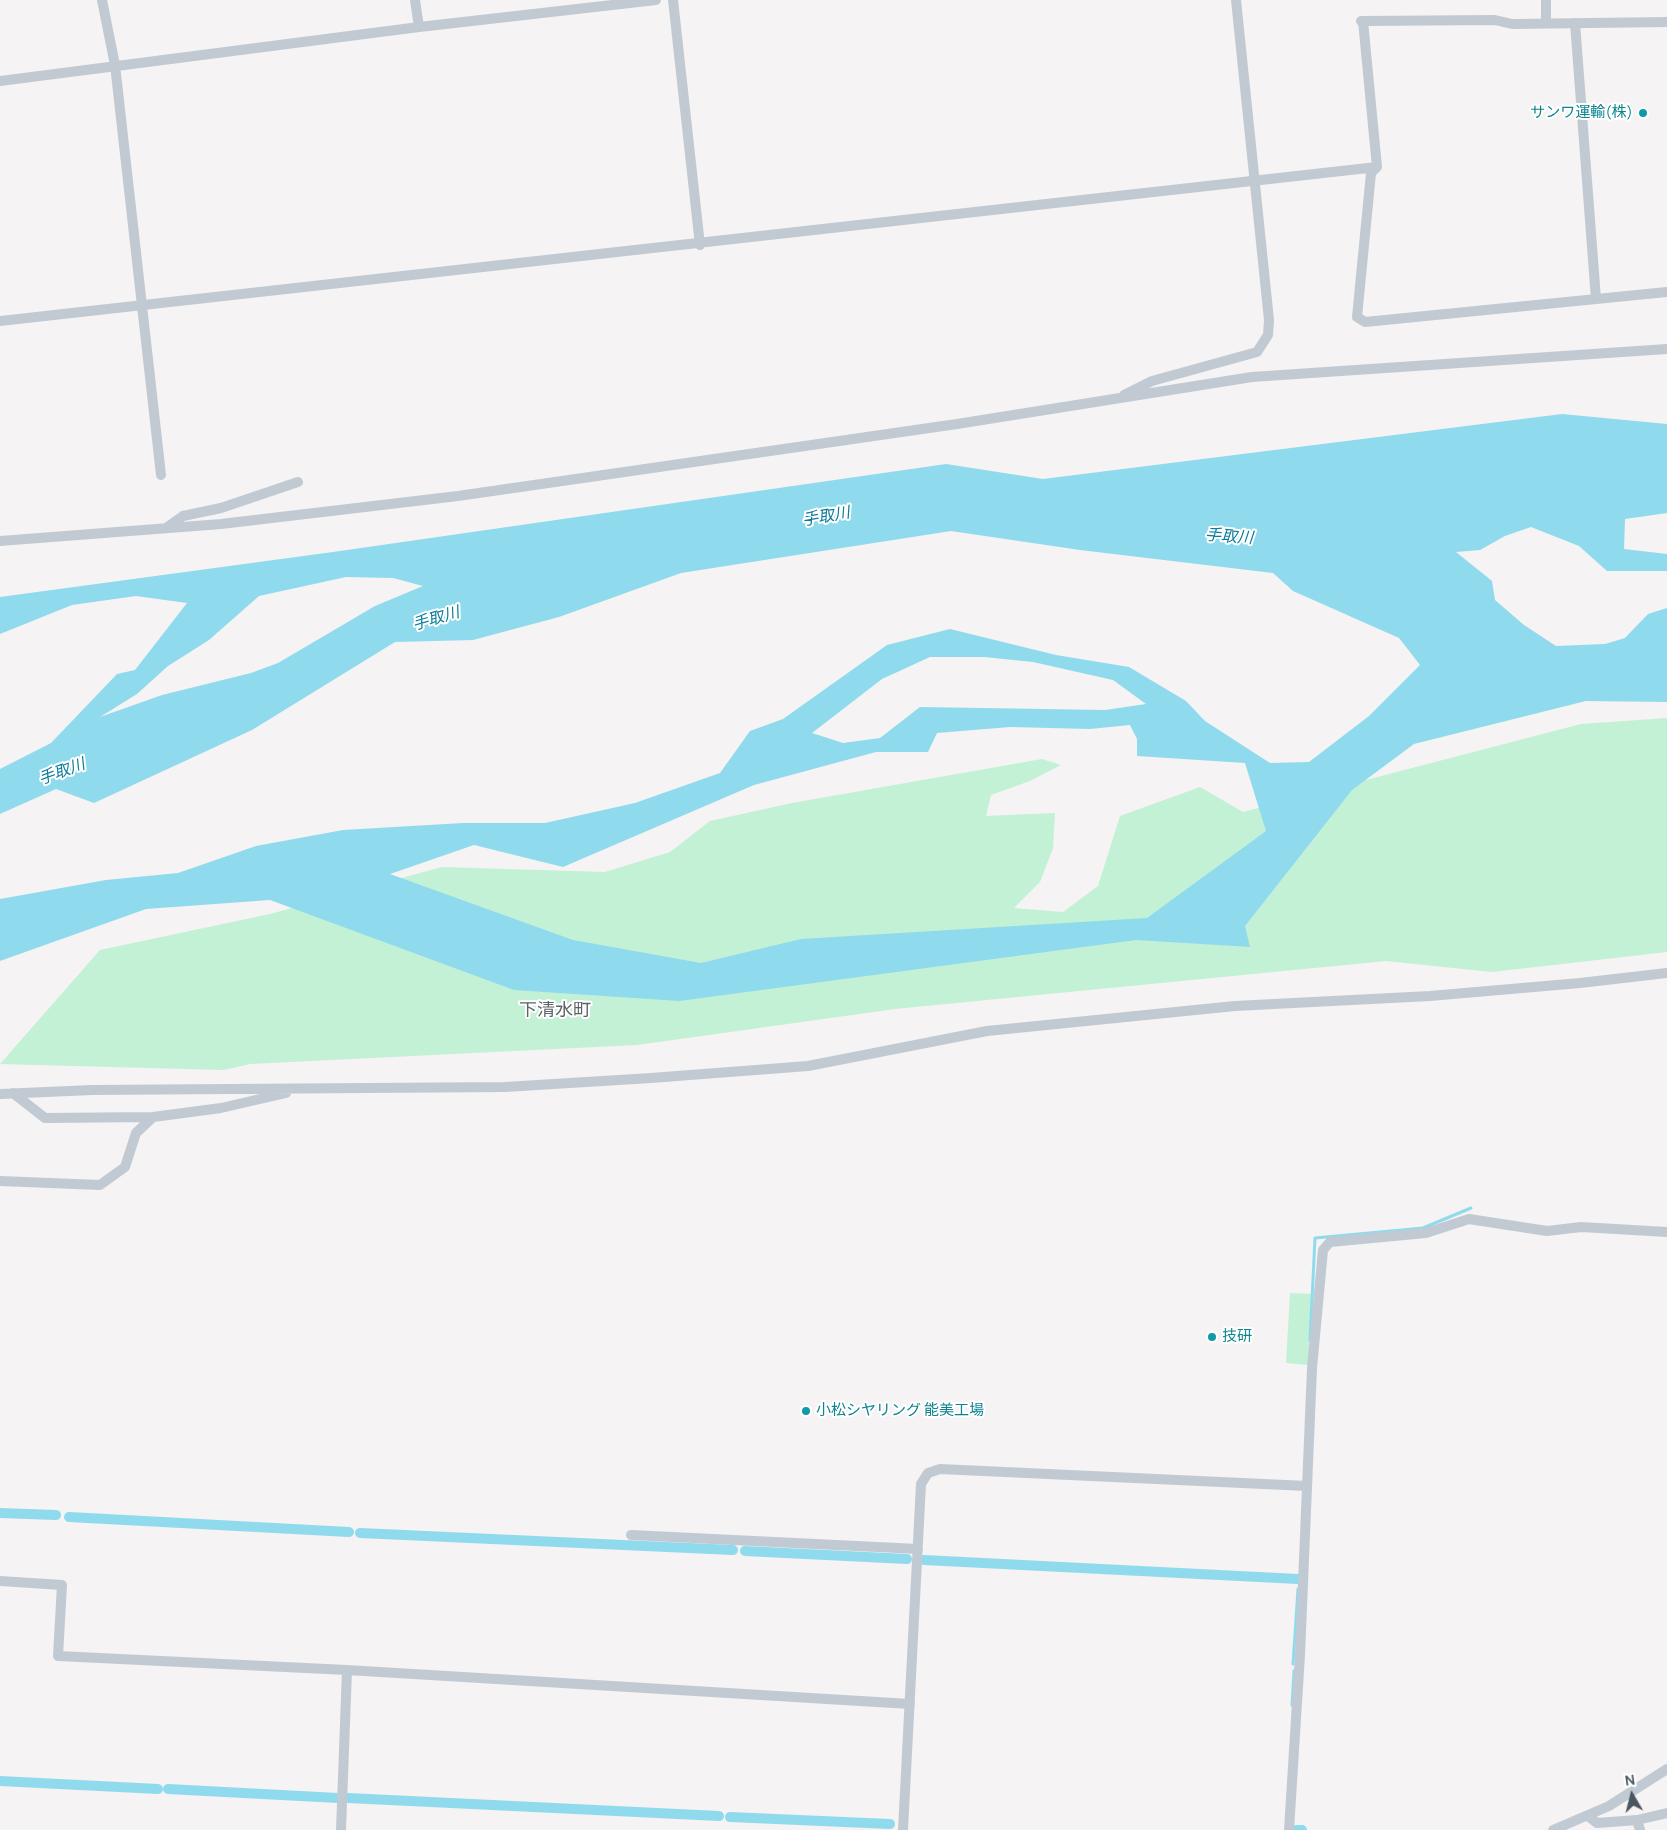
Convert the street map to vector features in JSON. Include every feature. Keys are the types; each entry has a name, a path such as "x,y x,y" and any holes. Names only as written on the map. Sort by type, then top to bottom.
{"street":[{"path":"102,0 115,65 161,475"},
{"path":"415,0 419,26"},
{"path":"0,81 419,26 656,0"},
{"path":"673,0 700,245"},
{"path":"1122,397 1134,388 1152,381 1257,352 1268,336 1269,320 1236,0"},
{"path":"1546,0 1546,23"},
{"path":"1377,167 1362,21 1495,20 1512,24 1667,22"},
{"path":"1575,23 1596,299"},
{"path":"0,321 700,245 1377,167"},
{"path":"1377,167 1371,173 1358,315 1365,322 1667,292"},
{"path":"0,541 231,523 458,496 957,424 1252,377 1667,349"},
{"path":"165,528 183,516 221,508 298,482"},
{"path":"0,1094 505,1087 808,1066 987,1031 1235,1006 1440,995 1580,984 1667,973"},
{"path":"13,1093 45,1118 153,1117 221,1108 304,1089"},
{"path":"0,1181 100,1185 125,1167 136,1133 153,1117"},
{"path":"1289,1830 1295,1760 1313,1359 1324,1250 1330,1242 1426,1233 1469,1219 1547,1231 1581,1227 1667,1232"},
{"path":"904,1830 921,1484 928,1473 940,1469 1307,1486"},
{"path":"632,1535 918,1549"},
{"path":"0,1581 62,1585 58,1656 347,1670 910,1704"},
{"path":"341,1830 347,1670"},
{"path":"1553,1830 1588,1816 1624,1797 1667,1769"},
{"path":"1588,1816 1597,1824 1638,1825 1667,1813"}],"green space":[{"path":"1667,718 1667,952 1492,972 1386,961 895,1009 637,1045 250,1064 224,1070 0,1064 100,950 270,914 442,867 605,872 670,852 710,821 792,803 1042,759 1061,765 1030,781 991,795 986,816 1055,813 1053,848 1040,882 1014,908 1063,912 1098,886 1120,816 1200,787 1243,812 1581,724"},
{"path":"1290,1293 1312,1294 1308,1365 1286,1363"}],"water":[{"name":"手取川","path":"1562,414 1667,424 1667,513 1625,519 1624,549 1667,554 1667,571 1607,571 1579,546 1531,527 1505,536 1480,550 1456,552 1492,581 1495,600 1524,625 1556,646 1605,644 1625,638 1648,614 1667,608 1667,702 1586,701 1414,744 1352,790 1245,926 1250,947 1136,940 679,1001 514,990 270,900 146,909 0,961 0,899 106,880 178,873 256,846 343,830 463,823 545,823 635,803 720,773 750,731 783,719 887,645 950,629 1056,655 1129,667 1186,701 1205,721 1270,763 1309,762 1369,716 1420,665 1399,638 1293,591 1273,573 1080,550 951,531 681,573 559,617 473,640 395,642 252,730 94,803 56,789 0,814 0,769 51,743 117,674 135,670 187,603 136,596 72,605 0,634 0,597 333,552 946,464 1043,479","holes":["346,577 393,578 423,586 375,606 278,663 251,673 162,695 100,717 137,694 168,666 209,640 259,596","930,657 984,657 1033,662 1113,680 1146,704 1105,710 920,707 880,738 843,743 812,733 882,679","1130,725 1137,739 1137,756 1245,763 1266,831 1147,918 801,939 701,963 573,940 390,874 474,845 563,867 754,785 876,752 928,752 937,733 1010,727 1090,729"]}],"waterway":[{"path":"1310,1340 1315,1238 1423,1228 1471,1208"},
{"path":"0,1513 56,1515"},
{"path":"69,1517 349,1532"},
{"path":"360,1533 733,1550"},
{"path":"745,1551 907,1559"},
{"path":"924,1560 1298,1579"},
{"path":"1293,1664 1298,1589"},
{"path":"1292,1705 1294,1671"},
{"path":"0,1781 158,1789"},
{"path":"168,1789 338,1798"},
{"path":"348,1798 719,1816"},
{"path":"730,1817 890,1824"},
{"path":"1296,1830 1302,1830"}],"place":[{"name":"サンワ運輸(株)","path":"1643,113"},
{"name":"技研","path":"1212,1337"},
{"name":"小松シヤリング 能美工場","path":"806,1411"}],"district":[{"name":"下清水町","path":"555,1011"}]}
